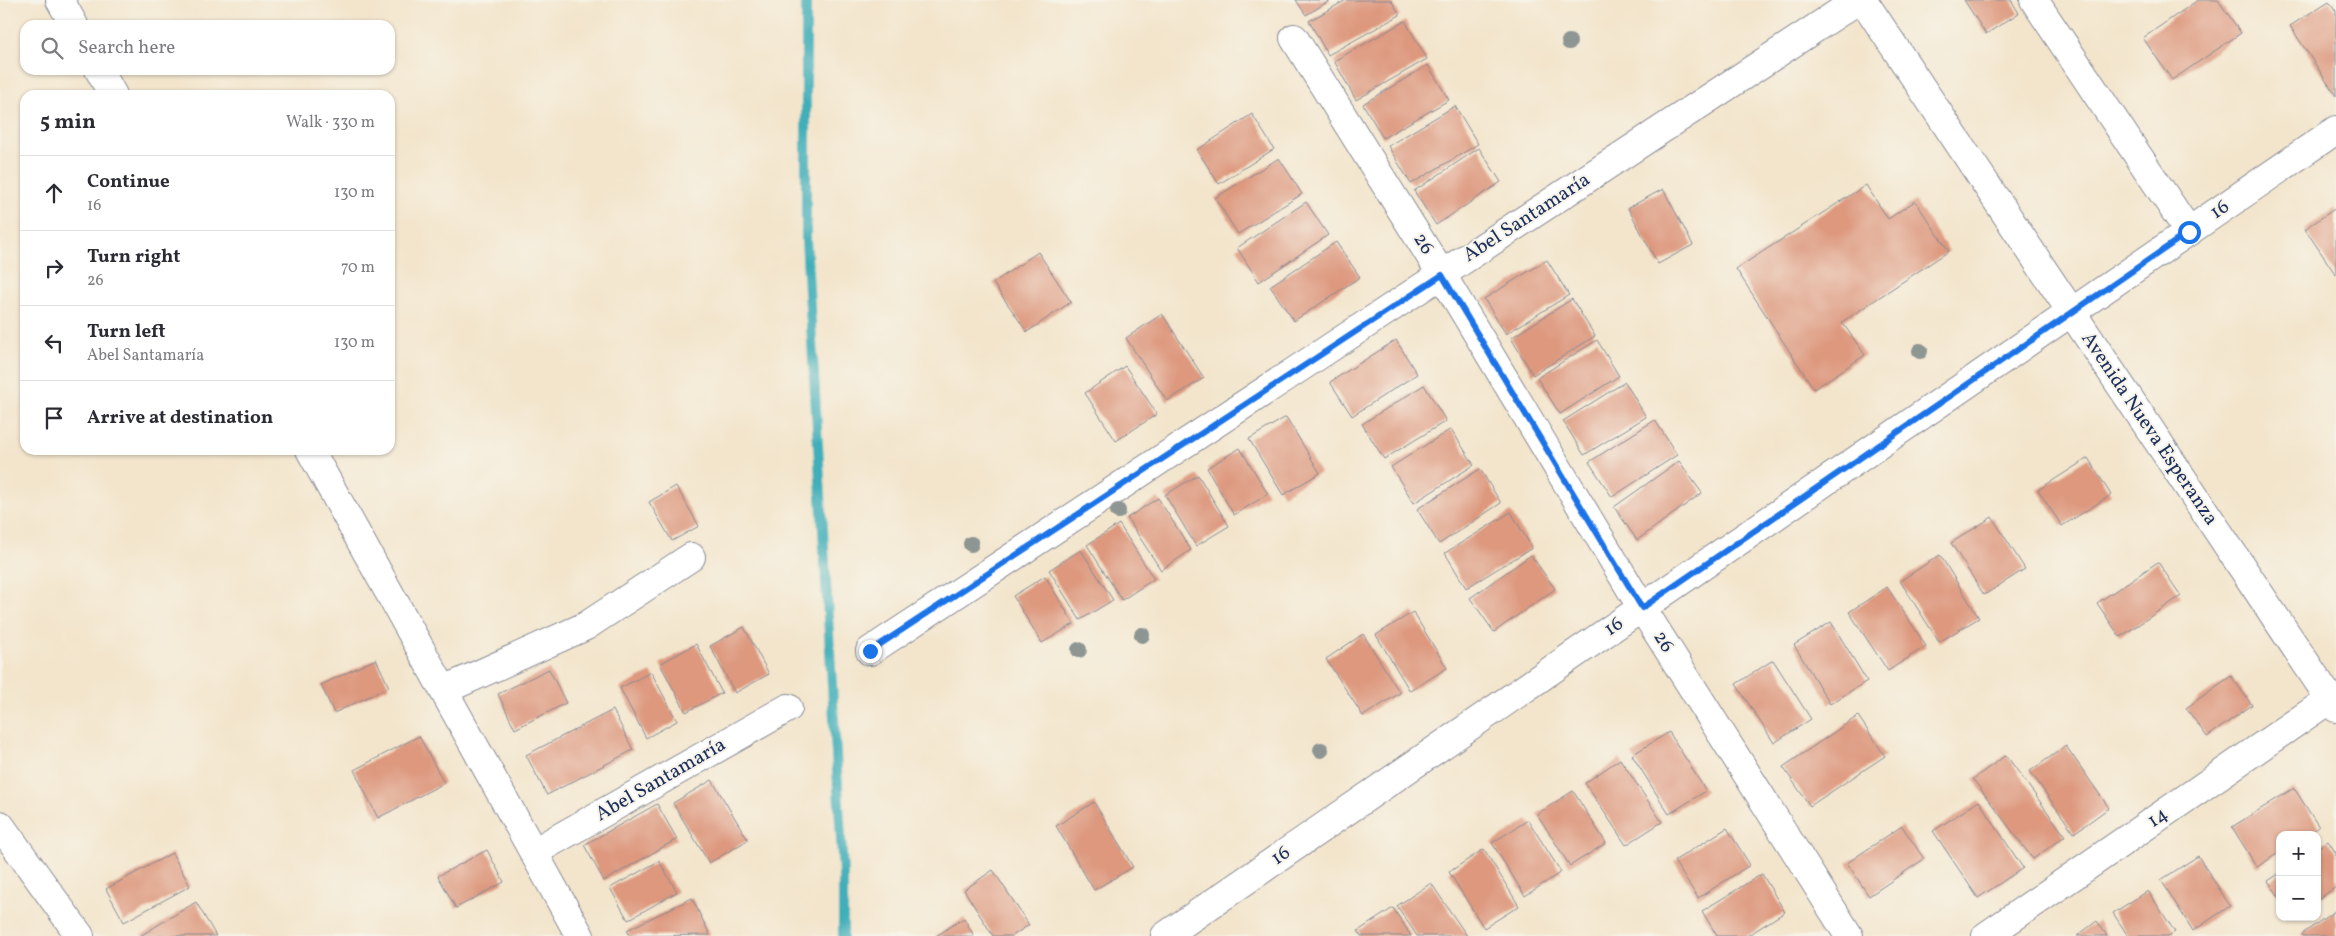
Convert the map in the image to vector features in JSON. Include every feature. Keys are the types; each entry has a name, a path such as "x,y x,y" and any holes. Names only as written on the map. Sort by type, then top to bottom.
{"street":[{"path":"60,0 71,20"},
{"name":"Abel Santamaría","path":"870,651 1858,0"},
{"name":"Avenida Nueva Esperanza","path":"1863,0 2333,703"},
{"path":"2034,0 2189,232"},
{"name":"26","path":"1294,38 1442,275 1642,608 1849,936"},
{"path":"102,75 110,90"},
{"name":"16","path":"1165,936 2336,130"},
{"path":"313,455 580,936"},
{"path":"444,690 586,626 691,557"},
{"name":"14","path":"1986,936 2333,703"},
{"name":"Abel Santamaría","path":"534,852 788,708"},
{"path":"0,825 80,936"}],"building":[{"path":"1296,0 1331,0 1306,15"},
{"path":"1346,0 1391,0 1400,15 1328,55 1309,21"},
{"path":"1964,0 2011,0 2019,13 1986,34"},
{"path":"2198,0 2218,0 2241,33 2172,80 2143,38"},
{"path":"2329,1 2336,11 2336,96 2290,26"},
{"path":"1405,21 1427,59 1356,100 1334,61"},
{"path":"1428,65 1449,100 1383,138 1363,104"},
{"path":"1455,106 1478,144 1411,184 1388,146"},
{"path":"1252,114 1274,149 1219,184 1197,150"},
{"path":"1479,148 1501,182 1436,225 1414,191"},
{"path":"1279,158 1302,194 1238,234 1215,198"},
{"path":"1866,185 1888,219 1915,201 1949,251 1842,322 1865,355 1814,389 1736,269"},
{"path":"1663,189 1693,245 1658,264 1628,208"},
{"path":"1306,202 1328,235 1259,282 1237,248"},
{"path":"2336,208 2336,275 2305,229"},
{"path":"1336,242 1360,277 1294,321 1270,286"},
{"path":"1038,252 1071,302 1027,332 993,283"},
{"path":"1547,260 1569,295 1506,334 1484,299"},
{"path":"1572,299 1595,336 1533,375 1511,338"},
{"path":"1162,314 1204,378 1167,401 1126,338"},
{"path":"1396,340 1417,374 1352,416 1330,382"},
{"path":"1597,340 1619,376 1560,414 1537,378"},
{"path":"1125,366 1157,414 1116,441 1085,393"},
{"path":"1625,382 1646,417 1584,455 1563,421"},
{"path":"1424,385 1446,421 1384,459 1362,424"},
{"path":"1286,417 1320,473 1283,495 1249,439"},
{"path":"1655,420 1677,455 1612,497 1589,462"},
{"path":"1451,429 1474,465 1414,503 1391,467"},
{"path":"1240,448 1268,494 1234,515 1207,468"},
{"path":"2088,458 2111,495 2062,526 2038,490"},
{"path":"1679,461 1702,493 1637,540 1614,507"},
{"path":"1480,469 1501,503 1439,544 1417,509"},
{"path":"1198,475 1229,526 1196,546 1165,495"},
{"path":"676,486 699,526 672,541 649,502"},
{"path":"1158,498 1191,550 1161,570 1127,518"},
{"path":"1511,512 1532,548 1466,588 1445,553"},
{"path":"1992,517 2025,569 1984,595 1951,543"},
{"path":"1119,524 1154,579 1122,600 1087,545"},
{"path":"1081,550 1113,600 1080,620 1049,570"},
{"path":"1531,555 1555,589 1494,632 1470,598"},
{"path":"1940,555 1979,618 1939,642 1900,581"},
{"path":"2158,562 2181,596 2120,637 2097,603"},
{"path":"1045,576 1074,624 1042,643 1013,596"},
{"path":"1887,587 1926,646 1888,671 1849,612"},
{"path":"1413,612 1447,668 1410,691 1376,635"},
{"path":"1831,622 1867,681 1830,704 1794,645"},
{"path":"744,627 769,674 735,693 710,646"},
{"path":"1363,634 1400,693 1363,716 1326,659"},
{"path":"696,644 722,693 686,712 660,664"},
{"path":"376,659 389,687 334,713 321,685"},
{"path":"1773,660 1811,719 1774,743 1736,684"},
{"path":"549,669 566,703 515,729 498,694"},
{"path":"651,672 677,721 646,738 620,688"},
{"path":"2231,676 2252,705 2207,737 2186,708"},
{"path":"613,710 633,750 547,795 526,755"},
{"path":"1858,716 1885,756 1810,806 1783,767"},
{"path":"1669,732 1706,791 1669,814 1632,755"},
{"path":"419,736 444,783 378,818 354,770"},
{"path":"2066,746 2109,808 2074,833 2030,771"},
{"path":"2006,755 2065,836 2033,859 1973,779"},
{"path":"1620,759 1662,822 1626,845 1585,783"},
{"path":"712,780 748,840 709,863 673,803"},
{"path":"2294,788 2319,827 2313,831 2276,831 2276,855 2257,867 2232,827"},
{"path":"1573,791 1606,843 1570,866 1537,814"},
{"path":"1979,801 2023,868 1978,898 1933,831"},
{"path":"1094,802 1133,867 1094,890 1056,826"},
{"path":"657,804 677,839 604,881 584,845"},
{"path":"1528,820 1561,872 1525,896 1492,843"},
{"path":"1902,826 1924,859 1869,896 1847,863"},
{"path":"1727,828 1750,865 1698,898 1674,861"},
{"path":"2328,841 2336,853 2336,887 2321,897 2321,876 2321,845"},
{"path":"1484,849 1519,906 1484,928 1449,872"},
{"path":"487,850 504,882 456,908 438,876"},
{"path":"172,853 190,886 124,922 106,889"},
{"path":"2198,856 2230,906 2193,931 2161,880"},
{"path":"659,861 677,892 628,920 610,888"},
{"path":"993,870 1029,925 1012,936 993,936 964,890"},
{"path":"1762,874 1785,912 1747,936 1717,936 1702,911"},
{"path":"2276,876 2276,892 2268,881"},
{"path":"1431,883 1467,936 1417,936 1397,906"},
{"path":"2148,891 2175,932 2168,936 2128,936 2113,913"},
{"path":"692,898 710,935 630,936 627,930"},
{"path":"196,902 216,936 140,936"},
{"path":"1393,908 1411,936 1361,936 1358,931"},
{"path":"2336,910 2336,936 2303,936 2302,934"},
{"path":"964,918 974,936 936,936"},
{"path":"2097,921 2107,936 2077,936"}],"waterway":[{"path":"806,0 806,239 843,873 843,936"}],"route":[{"path":"870,651 1442,275 1642,608 2189,232"}]}
